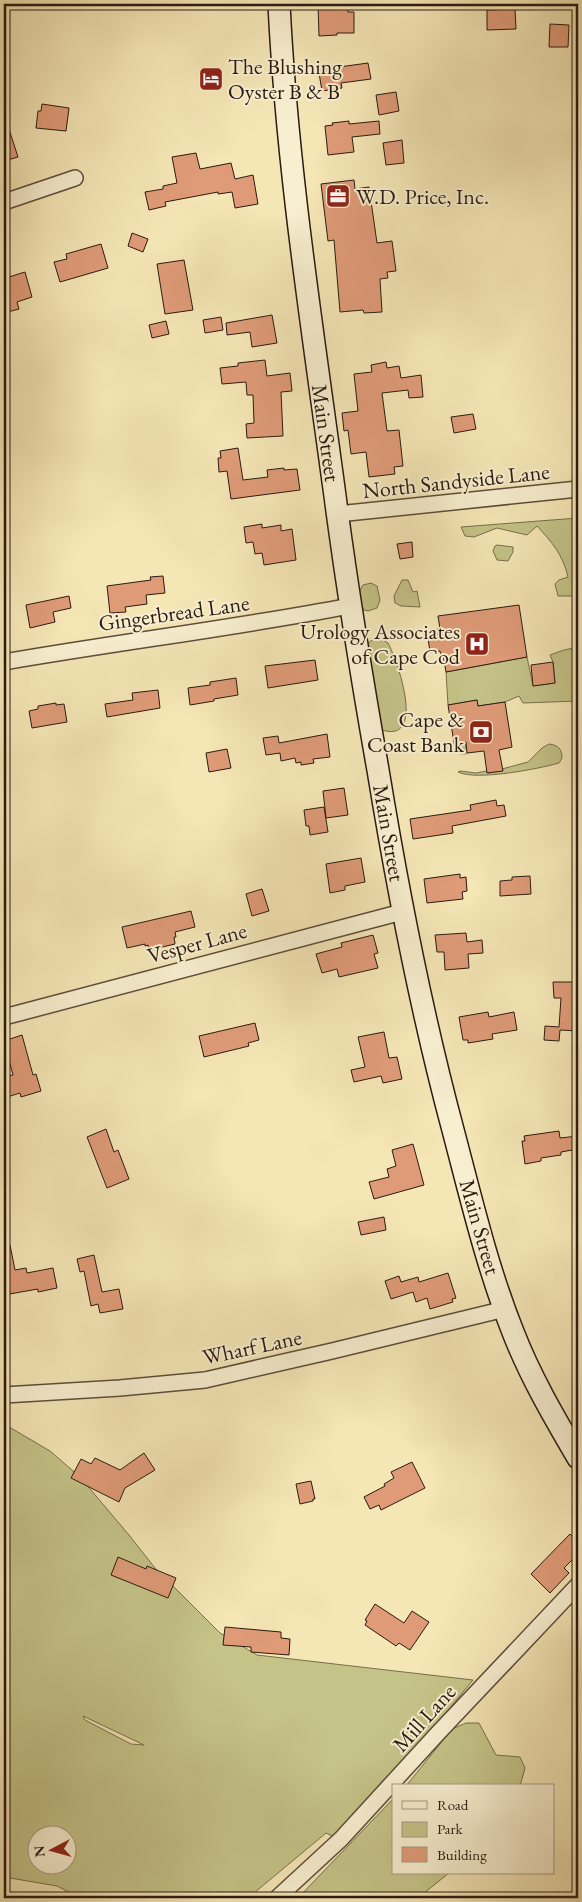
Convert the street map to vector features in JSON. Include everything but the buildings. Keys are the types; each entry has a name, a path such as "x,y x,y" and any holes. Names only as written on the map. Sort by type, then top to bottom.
{"main road":[{"name":"Main Street","path":"279,4 282,64 300,241 350,606 402,912 422,1008 444,1096 495,1281 513,1332 535,1382 568,1424 578,1458"}],"street":[{"path":"4,202 75,178"},
{"name":"North Sandyside Lane","path":"338,514 578,489"},
{"name":"Gingerbread Lane","path":"4,662 76,649 294,617 350,606"},
{"name":"Vesper Lane","path":"4,1017 402,912"},
{"name":"Wharf Lane","path":"4,1395 120,1388 205,1380 332,1352 505,1310"},
{"name":"Mill Lane","path":"392,1784 578,1585"},
{"name":"Mill Lane","path":"277,1898 342,1839 392,1784"}],"green space":[{"path":"578,518 578,596 558,596 555,584 559,580 568,577 566,569 556,549 537,526 527,535 497,528 474,537 465,536 461,527"},
{"path":"497,545 513,547 513,552 508,561 497,560 493,551"},
{"path":"402,580 408,580 413,592 417,591 420,607 401,606 395,603 394,596"},
{"path":"371,583 377,586 380,600 377,608 368,611 364,610 360,603 359,592 363,585"},
{"path":"372,640 383,640 388,643 402,681 406,713 403,725 396,731 382,730 367,644"},
{"path":"578,647 578,701 523,703 519,696 505,702 478,706 477,700 448,705 446,672 527,657 533,686 555,683 553,662 550,655"},
{"path":"465,742 466,754 448,753 436,746"},
{"path":"549,744 557,746 560,750 562,758 559,763 523,771 492,775 458,772 476,773 487,771 488,773 502,771 502,769 528,762 542,748"},
{"path":"4,1424 50,1451 80,1477 155,1568 220,1633 257,1655 473,1680 412,1754 340,1834 332,1836 326,1833 248,1898 80,1898 57,1886 4,1877","holes":["83,1716 144,1745 131,1744 85,1720"]},
{"path":"466,1723 479,1723 496,1755 520,1757 525,1768 521,1784 408,1784 452,1729"},
{"path":"392,1800 392,1874 448,1874 418,1898 298,1898"}],"place":[{"name":"The Blushing Oyster B & B","path":"211,79"},
{"name":"W.D. Price, Inc.","path":"338,196"},
{"name":"Urology Associates of Cape Cod","path":"477,644"},
{"name":"Cape & Coast Bank","path":"481,732"}]}
